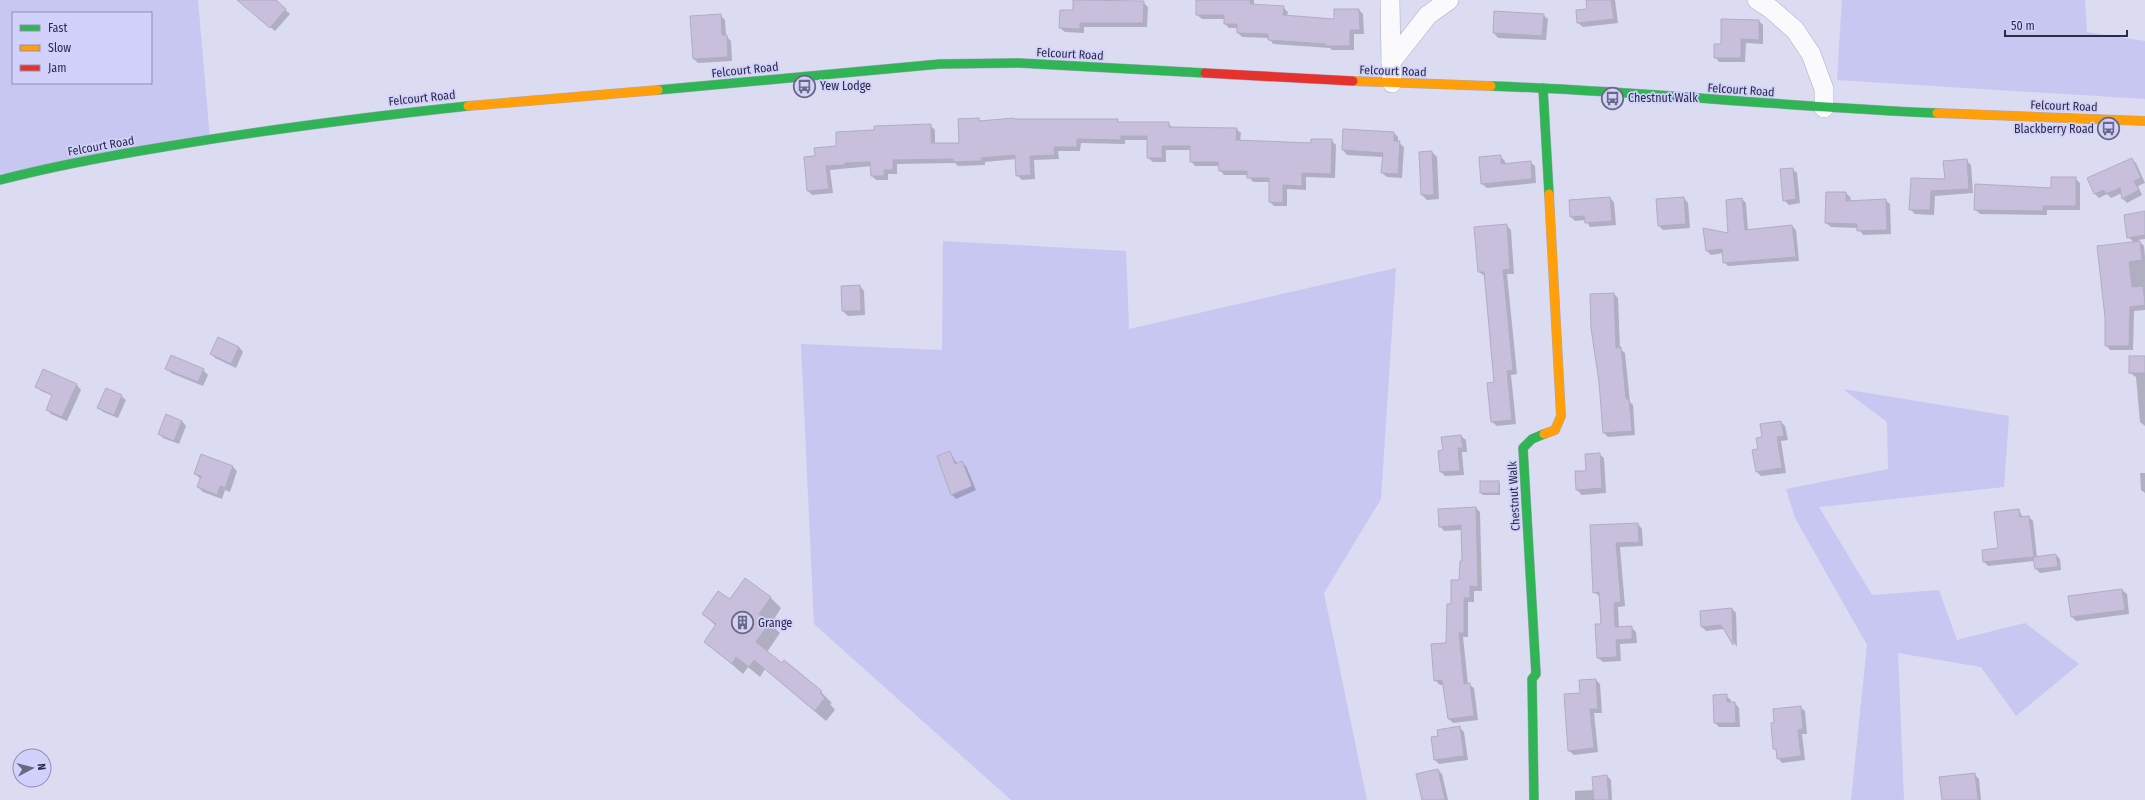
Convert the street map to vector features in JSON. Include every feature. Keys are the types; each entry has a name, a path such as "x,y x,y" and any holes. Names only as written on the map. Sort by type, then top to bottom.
{"street":[{"path":"1390,0 1392,83"},
{"path":"1391,62 1428,15 1449,0"},
{"path":"1758,0 1772,9 1795,30 1812,54 1824,89 1824,108"},
{"name":"Felcourt Road","path":"0,180 59,165 210,139 345,119 494,102 711,86 940,64 1019,63 1392,83 1543,88 1824,108 2145,121"},
{"name":"Chestnut Walk","path":"1534,800 1532,679 1536,674 1523,448 1532,439 1555,430 1561,416 1543,88"}],"shaded area":[{"path":"0,0 198,0 210,139 0,174"},
{"path":"1842,0 2085,0 2087,32 2145,41 2145,99 1837,80"},
{"path":"943,241 1126,251 1129,329 1396,268 1381,499 1324,593 1367,800 1011,800 814,624 801,344 942,350"},
{"path":"1843,389 2009,416 2004,487 1819,507 1872,595 1939,590 1957,640 2025,623 2079,664 2016,716 1981,667 1898,653 1904,800 1851,800 1867,645 1795,518 1786,489 1888,469 1887,422"}],"building":[{"path":"237,0 276,0 286,9 270,28"},
{"path":"1073,0 1144,1 1143,23 1080,23 1080,29 1059,28 1060,10 1073,10"},
{"path":"1196,0 1250,0 1250,4 1284,6 1283,15 1334,19 1334,9 1359,9 1360,30 1350,30 1350,46 1326,46 1326,44 1268,40 1268,34 1237,33 1237,24 1224,24 1224,15 1196,15"},
{"path":"1586,0 1611,0 1614,19 1577,23 1576,10 1587,9"},
{"path":"1494,11 1544,14 1542,36 1493,33"},
{"path":"721,14 722,35 727,35 728,57 693,59 690,16"},
{"path":"1721,19 1759,20 1759,40 1741,39 1741,58 1714,58 1714,44 1721,44"},
{"path":"979,118 979,121 1014,118 1118,119 1118,122 1169,122 1169,127 1237,128 1236,140 1311,143 1311,139 1332,139 1331,174 1302,173 1302,186 1283,185 1283,203 1269,202 1269,178 1247,178 1247,171 1219,171 1218,162 1190,162 1190,146 1162,146 1162,158 1147,158 1147,136 1121,136 1121,140 1077,139 1077,147 1054,147 1055,155 1030,156 1031,175 1016,176 1015,155 981,158 981,161 953,162 953,159 893,160 893,170 884,170 884,176 871,176 870,162 845,163 845,165 826,166 829,189 807,191 804,157 815,156 814,148 836,146 836,132 874,130 874,126 931,124 931,143 959,143 958,119"},
{"path":"1343,129 1394,132 1394,141 1400,141 1398,174 1381,173 1383,153 1342,150"},
{"path":"1432,151 1434,195 1421,195 1419,152"},
{"path":"1501,155 1501,164 1531,161 1532,179 1481,184 1479,157"},
{"path":"2132,158 2141,178 2134,181 2139,190 2122,199 2120,188 2106,194 2104,190 2094,194 2087,178"},
{"path":"1967,159 1969,189 1931,191 1930,210 1909,210 1911,178 1945,179 1943,161"},
{"path":"1793,168 1796,199 1783,201 1780,169"},
{"path":"2051,177 2076,177 2076,206 2043,206 2043,211 1974,210 1975,184 2051,188"},
{"path":"1826,192 1846,192 1846,201 1886,199 1887,230 1857,231 1857,224 1825,223"},
{"path":"1610,197 1612,221 1585,223 1584,216 1570,217 1569,200"},
{"path":"1684,197 1686,224 1658,226 1656,199"},
{"path":"1742,198 1745,230 1792,225 1796,257 1723,263 1722,249 1706,251 1703,228 1728,233 1726,200"},
{"path":"2145,211 2145,235 2127,238 2124,215"},
{"path":"1507,224 1510,269 1503,270 1513,370 1507,371 1512,420 1491,422 1487,383 1494,382 1484,272 1478,272 1474,227"},
{"path":"2140,241 2142,260 2129,262 2132,287 2143,286 2145,305 2130,307 2129,346 2105,346 2105,317 2097,246"},
{"path":"860,285 861,311 842,311 841,286"},
{"path":"1614,293 1616,348 1621,347 1626,399 1629,399 1632,431 1603,433 1599,382 1591,328 1590,294"},
{"path":"218,337 239,347 231,364 210,354"},
{"path":"171,355 204,369 198,382 165,369"},
{"path":"2129,356 2145,356 2145,373 2129,373"},
{"path":"43,369 77,384 62,417 46,410 52,395 35,387"},
{"path":"106,388 122,395 114,415 97,408"},
{"path":"166,414 182,421 174,441 158,434"},
{"path":"1781,421 1784,436 1777,437 1782,468 1756,472 1752,450 1758,449 1756,438 1762,437 1760,424"},
{"path":"1461,435 1463,448 1458,448 1460,471 1440,472 1438,451 1443,450 1441,437"},
{"path":"950,451 955,464 962,461 972,486 951,495 937,456"},
{"path":"1600,453 1602,488 1576,490 1575,471 1586,471 1585,454"},
{"path":"201,454 233,466 225,488 220,486 217,495 197,487 201,476 194,474"},
{"path":"1480,481 1499,481 1499,493 1480,493"},
{"path":"1476,507 1478,587 1470,586 1470,598 1464,598 1464,633 1459,633 1464,684 1470,683 1474,716 1448,719 1442,680 1434,681 1431,644 1446,643 1447,604 1451,604 1451,580 1459,580 1460,561 1462,561 1461,525 1439,527 1438,509"},
{"path":"2019,509 2020,517 2029,516 2034,557 2056,554 2058,567 2035,569 2033,557 1983,562 1982,550 1998,548 1994,512"},
{"path":"1638,523 1639,542 1616,543 1621,602 1614,603 1615,627 1632,626 1632,639 1616,640 1617,657 1597,658 1595,624 1601,624 1599,592 1593,593 1590,525"},
{"name":"Grange","path":"745,578 771,597 759,614 770,622 756,642 782,663 784,660 822,691 820,693 825,698 815,711 754,660 749,667 736,657 732,664 704,642 716,624 702,614 718,591 730,599"},
{"path":"2122,589 2125,610 2071,617 2068,596"},
{"path":"1732,608 1733,645 1721,625 1701,627 1700,611"},
{"path":"1596,679 1598,709 1590,709 1594,748 1568,751 1564,694 1580,693 1579,680"},
{"path":"1727,694 1727,702 1735,702 1736,723 1714,723 1713,695"},
{"path":"1801,706 1803,729 1798,730 1801,756 1777,759 1776,749 1773,749 1771,723 1774,723 1773,709"},
{"path":"1460,726 1464,756 1434,760 1431,737 1438,736 1437,730"},
{"path":"1438,769 1445,800 1422,800 1416,774"},
{"path":"1975,773 1978,800 1942,800 1939,777"},
{"path":"1607,775 1609,800 1594,800 1592,777"}],"traffic: fast":[{"path":"658,90 940,64 1019,63 1205,73"},
{"path":"1491,86 1603,91 1825,107 1937,113"},
{"path":"1543,88 1549,194"},
{"path":"0,180 41,170 122,154 201,141 315,124 468,106"},
{"path":"1534,800 1532,679 1536,674 1523,448 1532,439 1544,434"}],"traffic: slow":[{"path":"1353,81 1491,86"},
{"path":"468,106 658,90"},
{"path":"1937,113 2145,121"},
{"path":"1544,434 1555,430 1561,416 1549,194"}],"traffic: jam":[{"path":"1205,73 1353,81"}],"place":[{"name":"Yew Lodge","path":"805,86"},
{"name":"Chestnut Walk","path":"1613,98"},
{"name":"Blackberry Road","path":"2109,129"},
{"name":"Grange","path":"742,623"}]}
